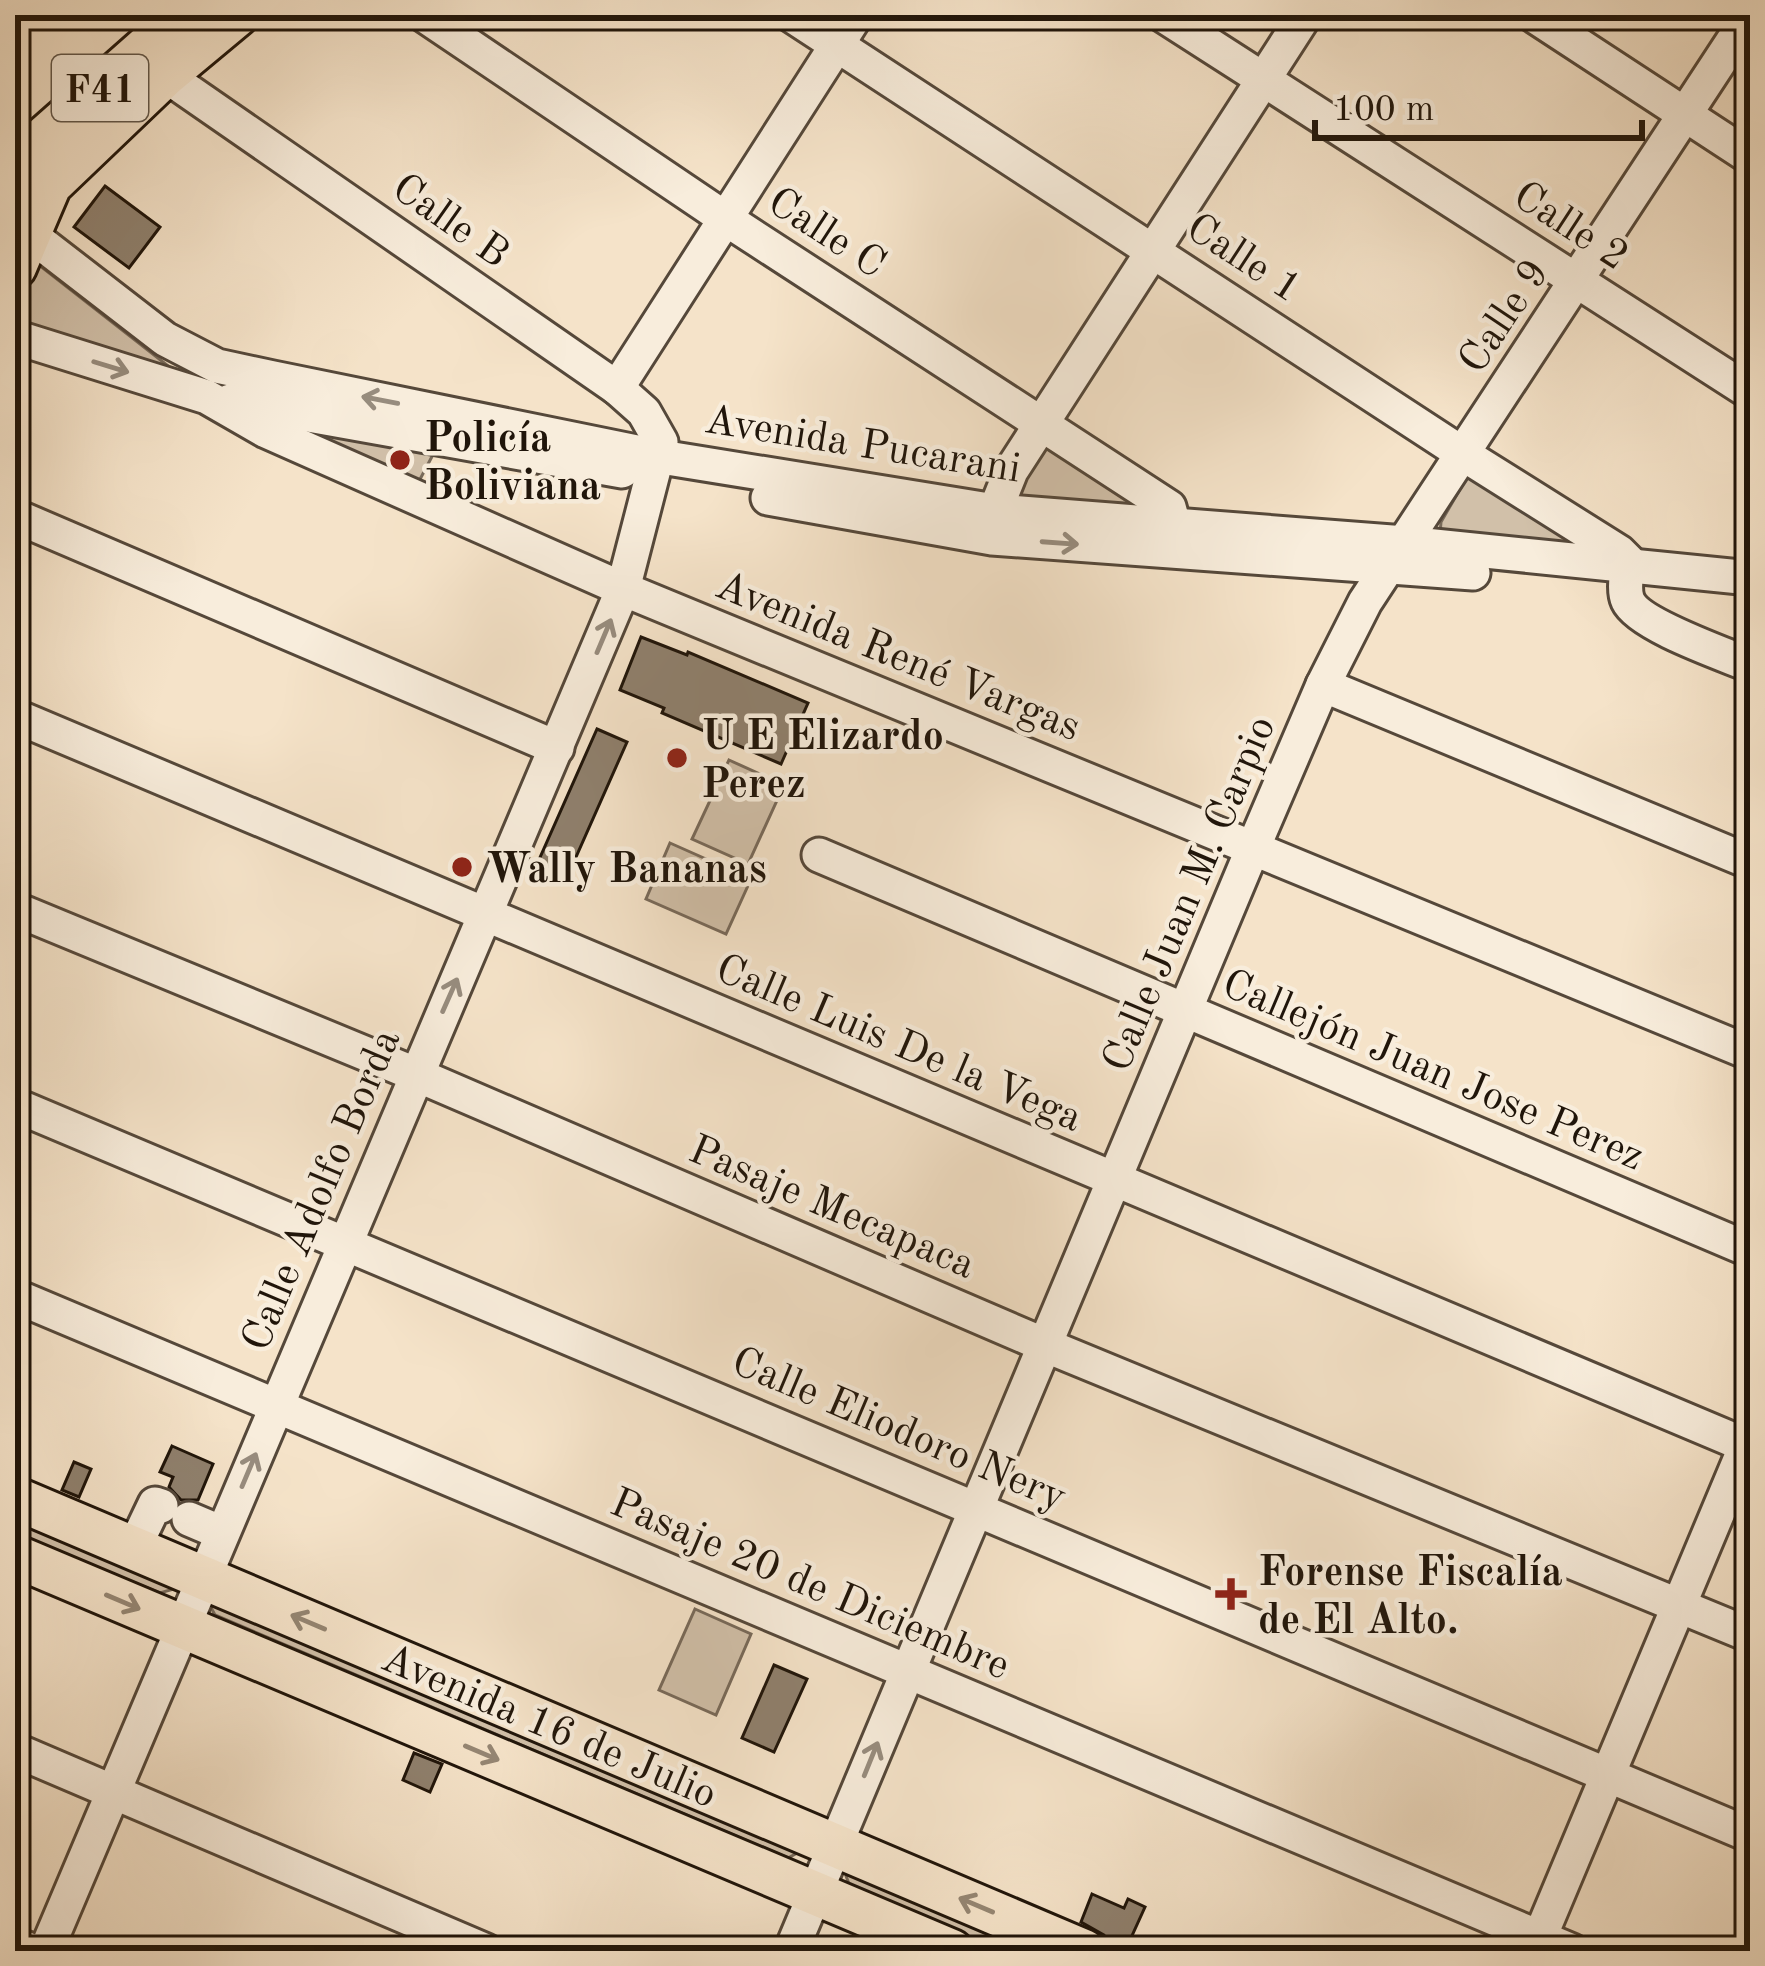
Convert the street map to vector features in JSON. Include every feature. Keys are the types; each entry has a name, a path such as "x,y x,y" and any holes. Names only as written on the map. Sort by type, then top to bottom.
{"main road":[{"name":"F41","path":"20,240 23,168 182,15"},
{"name":"F41","path":"23,168 165,75 237,15"},
{"name":"Avenida 16 de Julio","path":"15,1498 1084,1951"},
{"name":"Avenida 16 de Julio","path":"15,1556 952,1951"}],"street":[{"name":"Calle C","path":"424,15 726,219 1169,507 1174,525"},
{"name":"Calle 1","path":"791,15 1619,552 1627,576 1625,594 1634,610 1750,665"},
{"path":"617,388 856,15"},
{"name":"Calle 2","path":"1163,15 1750,392"},
{"path":"993,525 1011,471 1305,15"},
{"path":"1533,15 1750,157"},
{"name":"Calle 9","path":"1396,554 1750,16"},
{"name":"Calle B","path":"165,75 617,388 657,429 658,467"},
{"name":"Avenida Pucarani","path":"20,240 165,339 212,382 993,525 1396,554 1627,576 1750,597"},
{"name":"Avenida René Vargas","path":"15,337 212,382 266,430 623,590 1750,1053"},
{"name":"Calle Adolfo Borda","path":"46,1951 623,590 658,467"},
{"path":"15,516 557,748"},
{"name":"Avenida Pucarani","path":"993,525 1174,525 1396,554"},
{"name":"Calle Juan M. Carpio","path":"791,1951 1323,685 1364,602 1396,554"},
{"name":"Avenida Pucarani","path":"1627,576 1750,578"},
{"path":"1323,685 1750,862"},
{"name":"Calle Luis De la Vega","path":"15,716 487,912 1114,1182 1749,1443"},
{"name":"Callejón Juan Jose Perez","path":"819,855 1750,1250"},
{"name":"Pasaje Mecapaca","path":"15,909 415,1074 1047,1346 1750,1635"},
{"name":"Calle Eliodoro Nery","path":"15,1105 1750,1835"},
{"name":"Pasaje 20 de Diciembre","path":"15,1296 278,1403 1537,1944 1572,1951"},
{"path":"1537,1944 1749,1443"},
{"path":"134,1548 154,1504 222,1533"},
{"path":"15,1750 485,1951"},
{"path":"15,1944 32,1951"}],"shaded area":[{"path":"39,265 181,376 179,382 15,320 30,268"},
{"path":"266,415 437,447 417,485"},
{"path":"1047,446 1147,506 1019,503 1017,493"},
{"path":"1470,472 1577,545 1440,533 1441,522"},
{"path":"729,760 784,785 748,864 692,839"},
{"path":"670,843 751,879 726,934 646,899"},
{"path":"15,1502 177,1588 160,1593 15,1535"},
{"path":"208,1602 799,1852 788,1858 215,1615"},
{"path":"695,1609 751,1634 716,1715 659,1690"},
{"path":"852,1866 1066,1951 990,1951 852,1892 846,1876"}],"building":[{"path":"105,186 160,227 129,268 74,227"},
{"path":"641,637 808,703 781,764 620,690"},
{"path":"597,729 627,742 568,875 538,862"},
{"path":"172,1446 213,1464 198,1500 181,1500 169,1487 173,1477 160,1472"},
{"path":"74,1462 91,1469 79,1497 62,1490"},
{"path":"774,1665 807,1679 774,1752 742,1738"},
{"path":"414,1753 442,1764 430,1792 403,1780"},
{"path":"1092,1894 1124,1908 1128,1899 1145,1907 1125,1951 1081,1922"}],"place":[{"name":"Policía Boliviana","path":"400,460"},
{"name":"U E Elizardo Perez","path":"677,758"},
{"name":"Wally Bananas","path":"462,867"},
{"name":"Forense Fiscalía de El Alto.","path":"1231,1594"}]}
